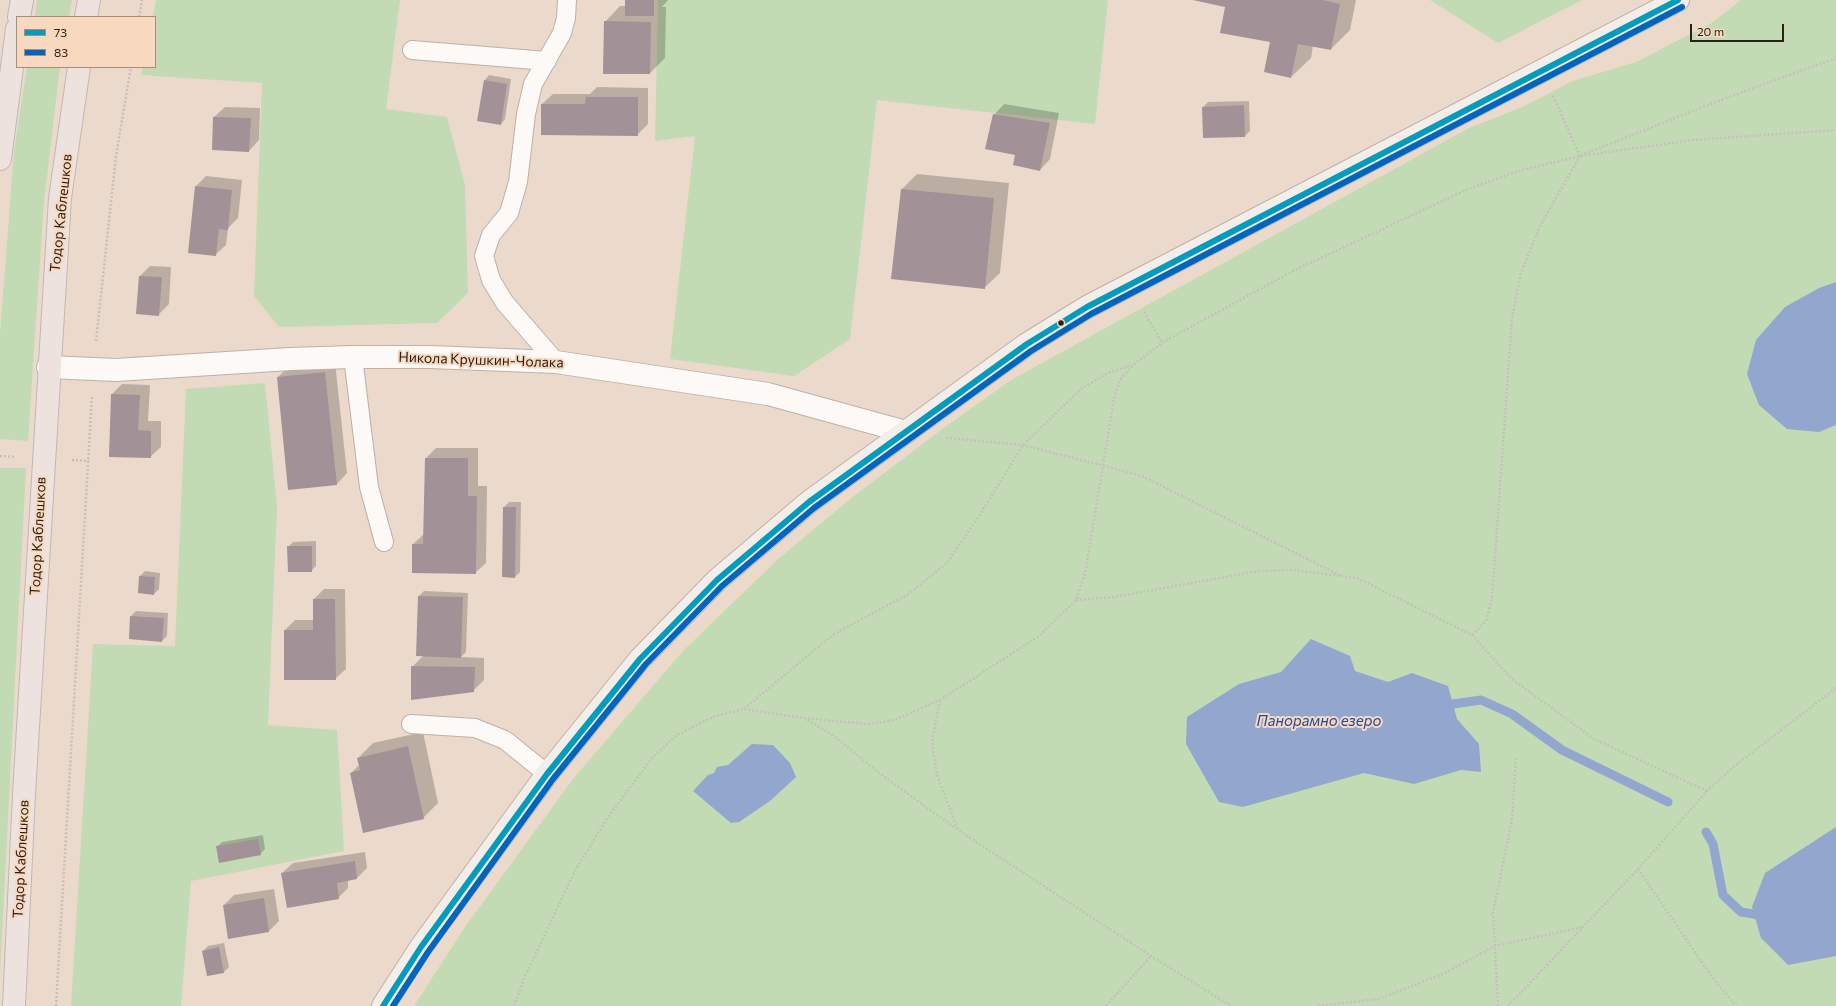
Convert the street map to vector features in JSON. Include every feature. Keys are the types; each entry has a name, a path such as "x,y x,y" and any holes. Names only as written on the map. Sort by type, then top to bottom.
{"main road":[{"path":"19,16 22,0"},
{"path":"86,16 89,0"},
{"path":"383,1006 421,947 547,774 640,659 717,580 809,502 1027,344 1087,307 1678,0"},
{"path":"0,159 16,37"},
{"name":"Тодор Каблешков","path":"14,1006 24,794 48,367 60,198 79,68"}],"street":[{"name":"Никола Крушкин-Чолака","path":"48,367 116,370 290,359 353,357 430,357 556,362 768,394 906,432"}],"lane":[{"path":"556,362 505,303 491,280 484,256 491,235 509,213 518,182 526,114 533,84 562,33 566,18 567,0"},
{"path":"412,50 547,61"},
{"path":"353,357 369,486 384,542"},
{"path":"411,724 475,728 505,740 547,774"}],"path":[{"path":"139,16 142,0"},
{"path":"1472,635 1486,621 1492,598 1512,319 1520,276 1539,228 1580,156 1712,103 1836,58"},
{"path":"95,349 116,156 131,68"},
{"path":"1552,94 1580,156"},
{"path":"514,1006 525,976 576,869 608,817 652,758 677,735 714,716 744,709 803,718 868,724 895,720 940,700 1039,636 1076,600 1085,574 1114,399 1120,380 1132,365 1162,343 1292,271 1466,190 1518,171 1580,156 1693,140 1836,130"},
{"path":"1144,312 1162,343"},
{"path":"744,709 834,634 908,596 947,563 977,519 1023,445 1082,388 1108,373 1132,365"},
{"path":"56,1006 92,394"},
{"path":"906,432 1023,445 1142,476 1344,577"},
{"path":"0,456 20,457"},
{"path":"71,460 89,461"},
{"path":"1076,600 1114,597 1258,571 1293,570 1357,578 1472,635 1512,679 1594,739 1707,790"},
{"path":"1508,1006 1638,869 1707,790 1737,764 1836,688"},
{"path":"940,700 932,741 937,775 958,830"},
{"path":"803,718 831,734 886,778 958,830 1151,956 1231,1006"},
{"path":"1498,1006 1493,912 1512,820 1516,758"},
{"path":"1638,869 1714,980 1736,1006"},
{"path":"1318,1006 1379,999 1445,973 1495,946 1583,927"},
{"path":"1106,1006 1151,956"}],"green space":[{"path":"37,0 72,0 69,16 35,16"},
{"path":"156,0 400,0 386,109 447,117 465,185 468,293 437,323 279,327 254,296 262,83 141,75 143,68 156,68 156,16 153,16"},
{"path":"658,0 1108,0 1095,124 877,100 850,339 794,376 670,359 695,136 655,141"},
{"path":"1430,0 1582,0 1498,43"},
{"path":"1741,0 1836,0 1836,1006 414,1006 465,927 573,779 683,651 777,560 855,495 941,430 1011,380 1469,128 1522,107 1573,81 1636,62 1710,24"},
{"path":"27,68 60,68 44,201 28,441 0,439 0,334 14,151"},
{"path":"265,383 277,507 268,725 337,730 344,851 191,881 181,1006 71,1006 93,644 175,646 186,389"},
{"path":"0,468 26,468 0,974"}],"water":[{"path":"1836,282 1836,425 1819,432 1787,429 1759,405 1747,374 1756,340 1785,307 1819,288"},
{"name":"Панорамно езеро","path":"1311,639 1350,656 1355,671 1388,682 1412,673 1448,686 1457,719 1479,744 1481,772 1461,770 1414,784 1364,773 1243,807 1219,802 1186,744 1187,717 1239,684 1281,672"},
{"path":"752,744 773,745 790,763 796,777 770,801 739,822 731,823 693,791 708,775 714,773 717,767 728,765"},
{"path":"1836,827 1836,956 1788,965 1761,938 1752,907 1765,873"}],"building":[{"path":"625,0 654,0 654,16 625,16"},
{"path":"1193,0 1323,0 1340,4 1331,50 1298,44 1291,78 1264,72 1270,42 1220,33 1225,7"},
{"path":"604,21 651,22 650,74 603,74"},
{"path":"484,80 507,84 501,125 477,121"},
{"path":"586,97 638,97 638,136 541,135 541,104 585,104"},
{"path":"1244,105 1245,137 1203,138 1202,107"},
{"path":"993,114 1050,123 1040,171 1013,165 1015,155 985,149"},
{"path":"213,117 251,118 249,152 212,150"},
{"path":"195,186 232,190 228,230 219,229 216,256 188,253"},
{"path":"901,189 994,198 985,289 891,279"},
{"path":"139,276 162,277 159,316 136,314"},
{"path":"325,372 337,485 288,490 277,377"},
{"path":"111,394 140,395 138,430 151,431 151,458 109,457"},
{"path":"425,458 468,458 468,496 477,496 476,574 412,573 412,544 423,544"},
{"path":"503,507 516,507 515,578 502,577"},
{"path":"287,546 312,546 312,572 288,572"},
{"path":"139,576 155,577 154,595 138,593"},
{"path":"418,596 463,597 461,658 416,656"},
{"path":"313,599 335,599 336,680 284,680 284,630 313,630"},
{"path":"130,616 164,618 162,642 129,639"},
{"path":"411,666 475,667 474,692 411,700"},
{"path":"408,746 424,819 363,833 350,773 360,770 357,758"},
{"path":"258,839 261,855 219,863 216,846"},
{"path":"355,861 357,879 337,883 339,899 287,908 281,873"},
{"path":"264,898 269,932 228,939 223,905"},
{"path":"219,947 224,973 207,976 202,951"}],"waterway":[{"path":"1453,704 1481,700 1512,714 1562,750 1668,802"},
{"path":"1706,832 1713,844 1723,895 1741,912 1766,916"}],"transit line":[{"name":"73","path":"383,1006 421,947 547,774 640,659 717,580 809,502 1027,344 1087,307 1678,0"},
{"name":"83","path":"393,1006 428,952 553,779 646,664 722,586 814,508 1031,351 1091,314 1682,7"}]}
